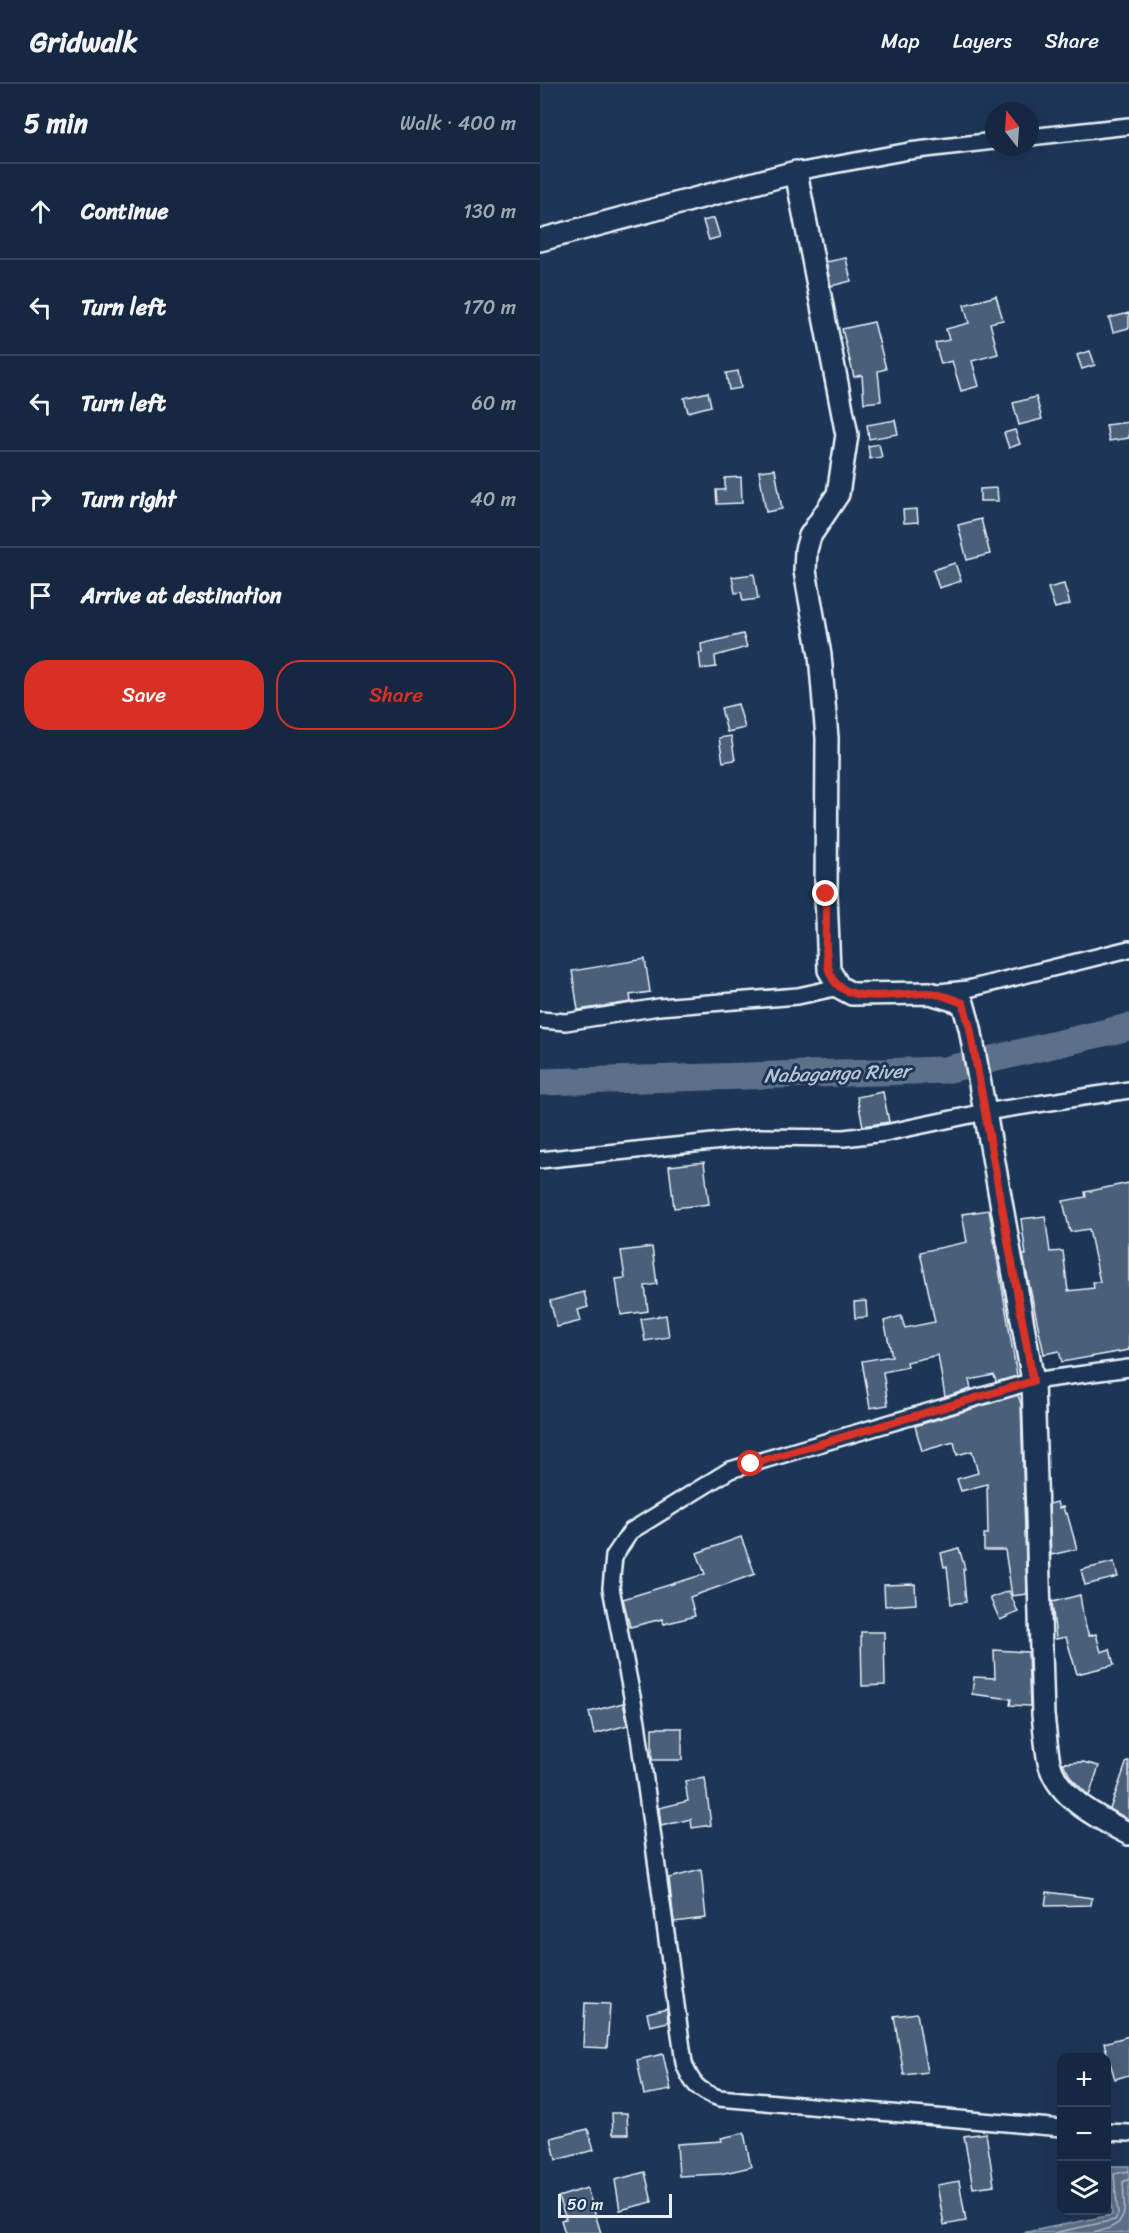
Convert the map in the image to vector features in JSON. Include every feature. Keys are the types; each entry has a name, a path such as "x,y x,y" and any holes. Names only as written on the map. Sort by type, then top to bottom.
{"main road":[{"path":"540,240 796,172 847,435 838,494 810,536 806,561 820,655 827,738 826,894 829,970 839,987 852,994 930,993 963,1003 970,1028 1033,1381 1043,1715 1049,1764 1063,1791 1106,1822 1129,1834"}],"street":[{"path":"1039,136 1129,126"},
{"path":"796,172 909,151 985,142"},
{"path":"930,993 968,989 1129,949"},
{"path":"540,1020 566,1022 658,1007 798,996 839,987"},
{"path":"540,1160 761,1137 844,1138 885,1133 983,1103 1129,1090"},
{"path":"1057,2128 719,2098 701,2092 690,2079 684,2063 638,1722 611,1588 614,1556 631,1531 730,1470 1033,1381 1129,1368"},
{"path":"1111,2132 1129,2133"}],"water":[{"path":"1111,2166 1129,2166 1129,2233 1022,2233 1112,2215"}],"building":[{"path":"714,218 720,237 709,240 703,221"},
{"path":"846,258 851,281 831,286 826,262"},
{"path":"996,296 1003,320 990,323 998,354 972,361 979,386 961,391 952,361 941,364 935,343 949,340 946,329 969,323 964,305"},
{"path":"1129,313 1129,328 1113,332 1109,318"},
{"path":"874,322 886,369 878,371 881,401 864,403 862,375 854,377 842,329"},
{"path":"1090,351 1095,365 1082,369 1077,355"},
{"path":"738,371 741,388 729,390 726,373"},
{"path":"708,392 711,406 688,412 684,398"},
{"path":"1036,397 1042,419 1019,425 1013,403"},
{"path":"895,420 898,434 869,439 867,425"},
{"path":"1129,422 1129,438 1109,441 1106,425"},
{"path":"1015,430 1020,444 1009,448 1004,433"},
{"path":"879,444 882,457 870,459 868,446"},
{"path":"775,469 782,509 766,512 759,471"},
{"path":"741,477 742,503 717,504 716,490 725,490 725,478"},
{"path":"997,488 998,501 980,501 980,489"},
{"path":"917,509 918,522 904,523 903,510"},
{"path":"981,519 990,554 967,560 958,525"},
{"path":"955,563 961,581 939,588 933,570"},
{"path":"754,574 758,599 743,601 741,592 735,593 732,577"},
{"path":"1064,584 1070,604 1055,608 1048,588"},
{"path":"743,634 747,647 715,656 716,667 701,669 699,653 702,653 701,644"},
{"path":"738,704 745,728 727,732 721,708"},
{"path":"731,736 735,760 723,762 719,738"},
{"path":"645,959 650,992 630,995 631,1002 578,1010 572,971"},
{"path":"883,1092 889,1122 863,1126 857,1097"},
{"path":"704,1162 709,1204 674,1208 669,1166"},
{"path":"1129,1183 1129,1350 1062,1362 1059,1351 1044,1354 1023,1255 1026,1255 1021,1219 1045,1216 1050,1252 1063,1251 1068,1291 1094,1288 1093,1282 1100,1282 1089,1229 1070,1232 1063,1201 1086,1197 1085,1192"},
{"path":"989,1210 1017,1376 996,1382 994,1375 969,1380 971,1389 945,1397 938,1355 907,1362 908,1367 883,1372 888,1405 870,1408 862,1361 892,1356 884,1321 901,1316 905,1328 935,1322 920,1252 967,1242 962,1214"},
{"path":"652,1247 657,1284 645,1286 648,1311 621,1315 616,1279 625,1278 621,1251"},
{"path":"584,1292 588,1307 578,1310 581,1321 557,1327 550,1301"},
{"path":"866,1301 867,1317 855,1318 854,1302"},
{"path":"666,1315 669,1337 645,1341 641,1319"},
{"path":"1018,1395 1021,1404 1027,1594 1012,1596 1005,1550 984,1550 984,1534 988,1534 987,1484 961,1491 957,1479 978,1473 972,1451 957,1455 954,1442 922,1451 915,1426"},
{"path":"1057,1502 1059,1508 1063,1507 1065,1514 1067,1513 1077,1549 1051,1555 1049,1504"},
{"path":"741,1537 755,1574 690,1597 695,1616 664,1624 662,1619 630,1627 623,1599 705,1574 697,1553"},
{"path":"959,1548 965,1569 963,1569 966,1602 951,1604 947,1566 944,1567 941,1553"},
{"path":"1114,1562 1118,1577 1085,1585 1081,1570"},
{"path":"915,1584 916,1604 885,1606 884,1585"},
{"path":"1009,1591 1018,1612 1000,1620 990,1598"},
{"path":"1080,1595 1089,1636 1096,1634 1101,1652 1110,1649 1114,1665 1077,1674 1066,1637 1056,1639 1052,1602"},
{"path":"861,1632 884,1632 885,1685 862,1686"},
{"path":"994,1650 1028,1652 1030,1706 1010,1705 1011,1699 972,1694 974,1677 995,1678"},
{"path":"623,1703 628,1725 594,1734 589,1712"},
{"path":"652,1728 682,1728 682,1760 652,1760"},
{"path":"1127,1761 1129,1761 1129,1820 1110,1809"},
{"path":"1083,1762 1099,1766 1089,1796 1071,1778 1063,1763"},
{"path":"705,1778 711,1825 692,1828 691,1819 661,1826 659,1808 688,1801 685,1781"},
{"path":"701,1870 706,1918 674,1922 669,1878"},
{"path":"1047,1892 1092,1898 1091,1905 1045,1906"},
{"path":"585,2003 610,2004 607,2048 583,2047"},
{"path":"667,2008 668,2022 650,2026 647,2013"},
{"path":"917,2013 927,2072 904,2075 894,2016"},
{"path":"1129,2036 1129,2075 1115,2079 1111,2066 1111,2053 1107,2053 1104,2043"},
{"path":"663,2054 671,2090 644,2095 637,2060"},
{"path":"612,2113 627,2113 628,2134 613,2134"},
{"path":"588,2129 594,2150 556,2160 551,2138"},
{"path":"744,2133 751,2167 720,2174 679,2176 677,2144 722,2141 721,2138"},
{"path":"986,2133 994,2185 973,2188 964,2136"},
{"path":"645,2172 652,2202 620,2210 615,2180"},
{"path":"959,2181 966,2221 944,2225 937,2185"},
{"path":"587,2188 601,2233 565,2233 561,2220 566,2219 558,2197"}],"waterway":[{"name":"Nabaganga River","path":"540,1082 945,1070 1129,1027"}],"route":[{"path":"751,1464 1033,1381 970,1028 963,1003 930,993 852,994 839,987 832,979 829,970 826,894"}]}
